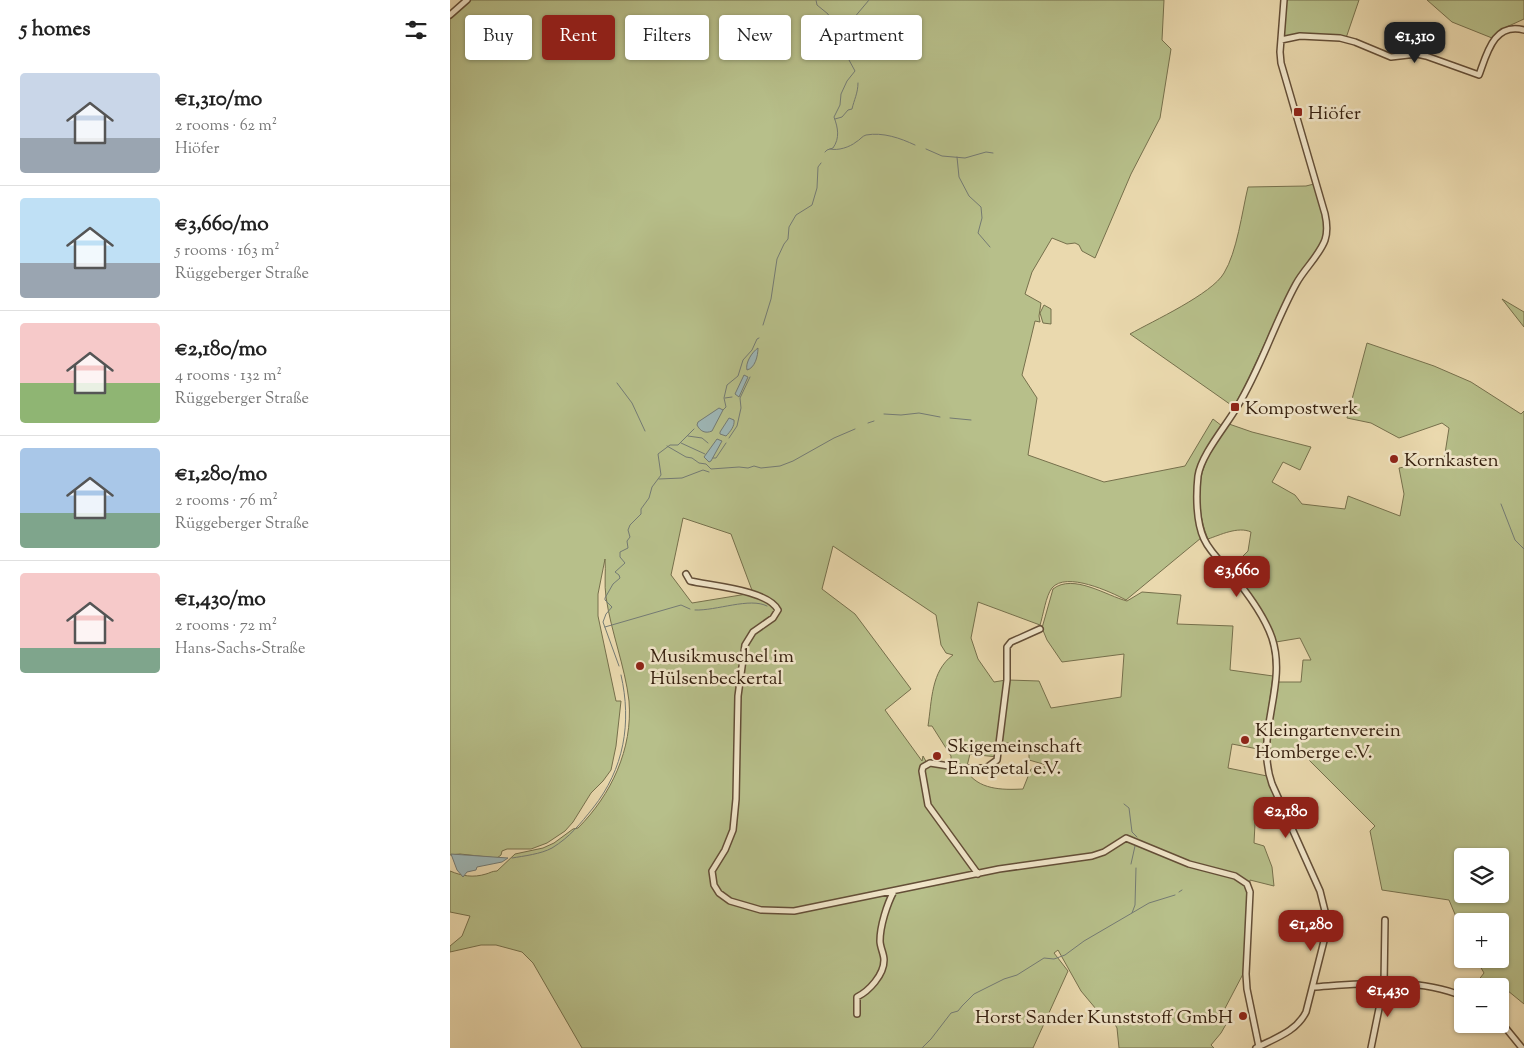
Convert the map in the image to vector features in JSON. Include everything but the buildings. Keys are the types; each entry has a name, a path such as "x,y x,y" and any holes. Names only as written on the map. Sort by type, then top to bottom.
{"street":[{"path":"450,15 466,0"},
{"path":"686,574 690,582 761,597 775,605 778,610 773,618 753,632 745,645 738,696 734,830 725,850 712,871 714,885 719,893 730,901 761,910 794,911 978,874 1092,856 1104,852 1126,838 1189,864 1235,876 1247,884 1250,892 1246,964 1247,989 1258,1047 1288,1032 1299,1024 1306,1012 1326,933 1326,911 1320,891 1268,771 1266,746 1275,687 1277,657 1269,630 1247,594 1206,543 1198,514 1200,469 1248,388 1296,284 1323,245 1327,232 1325,214 1283,73 1280,52 1284,0"},
{"path":"1281,40 1300,36 1340,38 1391,57 1417,54 1479,75 1489,48 1501,32 1513,28 1524,30"},
{"path":"978,874 950,834 930,810 925,790 923,767 930,763 962,768 986,768 997,760 1007,680 1007,647 1011,642 1040,629"},
{"path":"857,1014 857,997 869,989 884,964 880,938 885,914 894,891"},
{"path":"1371,1048 1384,984 1385,920"},
{"path":"1313,987 1384,984 1435,988 1454,993"},
{"path":"1509,1032 1522,1048"}],"green space":[{"path":"469,0 1164,0 1162,40 1171,49 1160,118 1131,174 1095,258 1082,251 1079,245 1075,243 1067,244 1052,238 1032,272 1025,294 1041,303 1040,322 1035,321 1022,375 1037,398 1028,455 1104,482 1185,466 1213,419 1222,426 1199,463 1195,502 1201,538 1126,600 1100,588 1078,582 1059,583 1050,591 1040,625 978,602 971,638 978,659 994,682 1006,680 997,757 970,754 966,770 977,782 984,785 999,789 1023,789 1031,769 1050,766 1029,760 1029,746 1000,742 1008,680 1039,681 1051,708 1121,697 1124,654 1062,662 1047,640 1042,628 1053,589 1070,583 1080,584 1127,601 1142,592 1181,595 1177,624 1233,626 1230,670 1273,676 1263,750 1232,744 1228,768 1267,776 1280,804 1278,806 1256,805 1254,843 1264,846 1272,867 1274,886 1250,880 1243,974 1222,1014 1229,1019 1211,1045 1214,1048 1119,1048 1117,1028 1112,1019 1096,1009 1081,991 1058,950 1054,953 1068,971 1033,1048 582,1048 533,963 522,952 496,945 481,945 450,952 450,946 462,936 470,916 450,912 450,871 472,876 497,871 515,854 543,848 554,843 573,829 578,828 590,815 610,786 617,770 627,736 629,701 606,597 605,559 598,594 598,616 616,701 621,701 616,746 611,770 591,793 573,822 565,831 547,843 531,849 507,849 502,851 501,855 497,858 460,854 450,855 450,17","holes":["683,518 731,534 753,593 692,603 671,575","833,546 936,615 941,645 946,653 953,655 940,669 936,678 928,726 932,726 951,756 951,768 928,765 923,756 922,761 885,710 911,689 855,614 822,589"]},
{"path":"1286,0 1359,0 1345,41 1314,38 1283,41"},
{"path":"1427,0 1524,0 1524,19 1500,30 1492,38 1452,22"},
{"path":"1314,184 1324,223 1321,242 1289,292 1234,407 1130,334 1195,298 1207,290 1224,273 1236,243 1248,187 1306,186"},
{"path":"1502,299 1524,312 1524,327"},
{"path":"1044,305 1051,309 1051,324 1043,323 1040,313"},
{"path":"1367,343 1434,366 1471,382 1521,414 1524,411 1524,1004 1509,992 1509,978 1480,978 1484,973 1481,968 1509,968 1509,913 1454,913 1449,900 1382,890 1370,831 1375,826 1307,758 1269,759 1268,746 1277,682 1301,682 1303,660 1311,660 1300,638 1276,642 1270,627 1230,569 1248,551 1251,532 1240,530 1223,533 1208,539 1202,522 1199,493 1202,475 1209,455 1229,424 1311,447 1300,470 1283,462 1272,482 1295,495 1302,504 1345,509 1348,496 1400,516 1404,494 1399,468 1444,460 1449,428 1442,423 1399,438 1371,423 1347,418"}],"water":[{"path":"758,348 754,364 747,370 747,364 753,352"},
{"path":"744,375 748,377 739,397 735,394"},
{"path":"719,408 723,410 712,431 705,432 701,430 697,425 698,422"},
{"path":"729,418 734,420 732,429 726,436 720,434 720,432"},
{"path":"717,439 722,441 709,462 704,457"},
{"path":"451,854 508,858 502,862 477,867 476,870 467,872 463,877 457,870"}],"waterway":[{"path":"816,0 817,5 828,14 835,30 843,38 849,60 855,71 847,81 841,94 840,105 834,117 837,140 833,148 825,152"},
{"path":"856,15 869,0"},
{"path":"835,119 842,117 848,110 852,109 858,83"},
{"path":"830,149 847,147 872,134 891,136 915,145"},
{"path":"926,149 942,156 965,158 986,152 993,153"},
{"path":"957,157 959,177 969,196 981,207 982,218 978,233 990,247"},
{"path":"763,325 771,299 777,259 788,239 789,227 796,215 812,205 817,188 818,167 821,163"},
{"path":"723,410 726,407 724,398 727,385 738,376 743,360 759,338"},
{"path":"729,438 737,426 741,408 740,398 750,377"},
{"path":"617,383 632,403 645,431"},
{"path":"725,398 732,397"},
{"path":"884,414 919,413 940,417"},
{"path":"950,418 971,420"},
{"path":"868,423 874,421"},
{"path":"619,666 603,622 606,614 612,607 605,598 613,584 620,578 615,572 625,563 620,557 620,552 628,548 627,541 630,537 628,530 630,525 641,514 641,509 649,498 652,487 661,475 658,454 670,445 678,445 694,429"},
{"path":"667,446 686,457 706,464 711,469 748,468 754,466 761,468 780,466 793,461 834,438 855,429"},
{"path":"688,436 702,438 708,443"},
{"path":"681,443 705,454"},
{"path":"713,458 716,458 726,443"},
{"path":"659,479 682,478 703,470 709,472"},
{"path":"1501,504 1515,540 1524,549"},
{"path":"695,610 752,603 767,606"},
{"path":"605,627 681,605 690,609"},
{"path":"512,858 543,852 558,844 579,825 604,793 612,778 623,745 626,711 621,675"},
{"path":"1124,804 1129,808 1132,832 1137,837"},
{"path":"1131,864 1135,846"},
{"path":"922,1048 951,1013 958,1011 974,994 1004,979 1017,975 1044,958 1054,959 1065,955 1084,941 1132,913 1135,905 1136,868"},
{"path":"1132,913 1149,903 1175,895"}],"place":[{"name":"Hiöfer","path":"1298,112"},
{"name":"Kompostwerk","path":"1235,407"},
{"name":"Kornkasten","path":"1394,459"},
{"name":"Musikmuschel im Hülsenbeckertal","path":"640,666"},
{"name":"Kleingartenverein Homberge e.V.","path":"1245,740"},
{"name":"Skigemeinschaft Ennepetal e.V.","path":"937,756"},
{"name":"Horst Sander Kunststoff GmbH","path":"1243,1016"}]}
